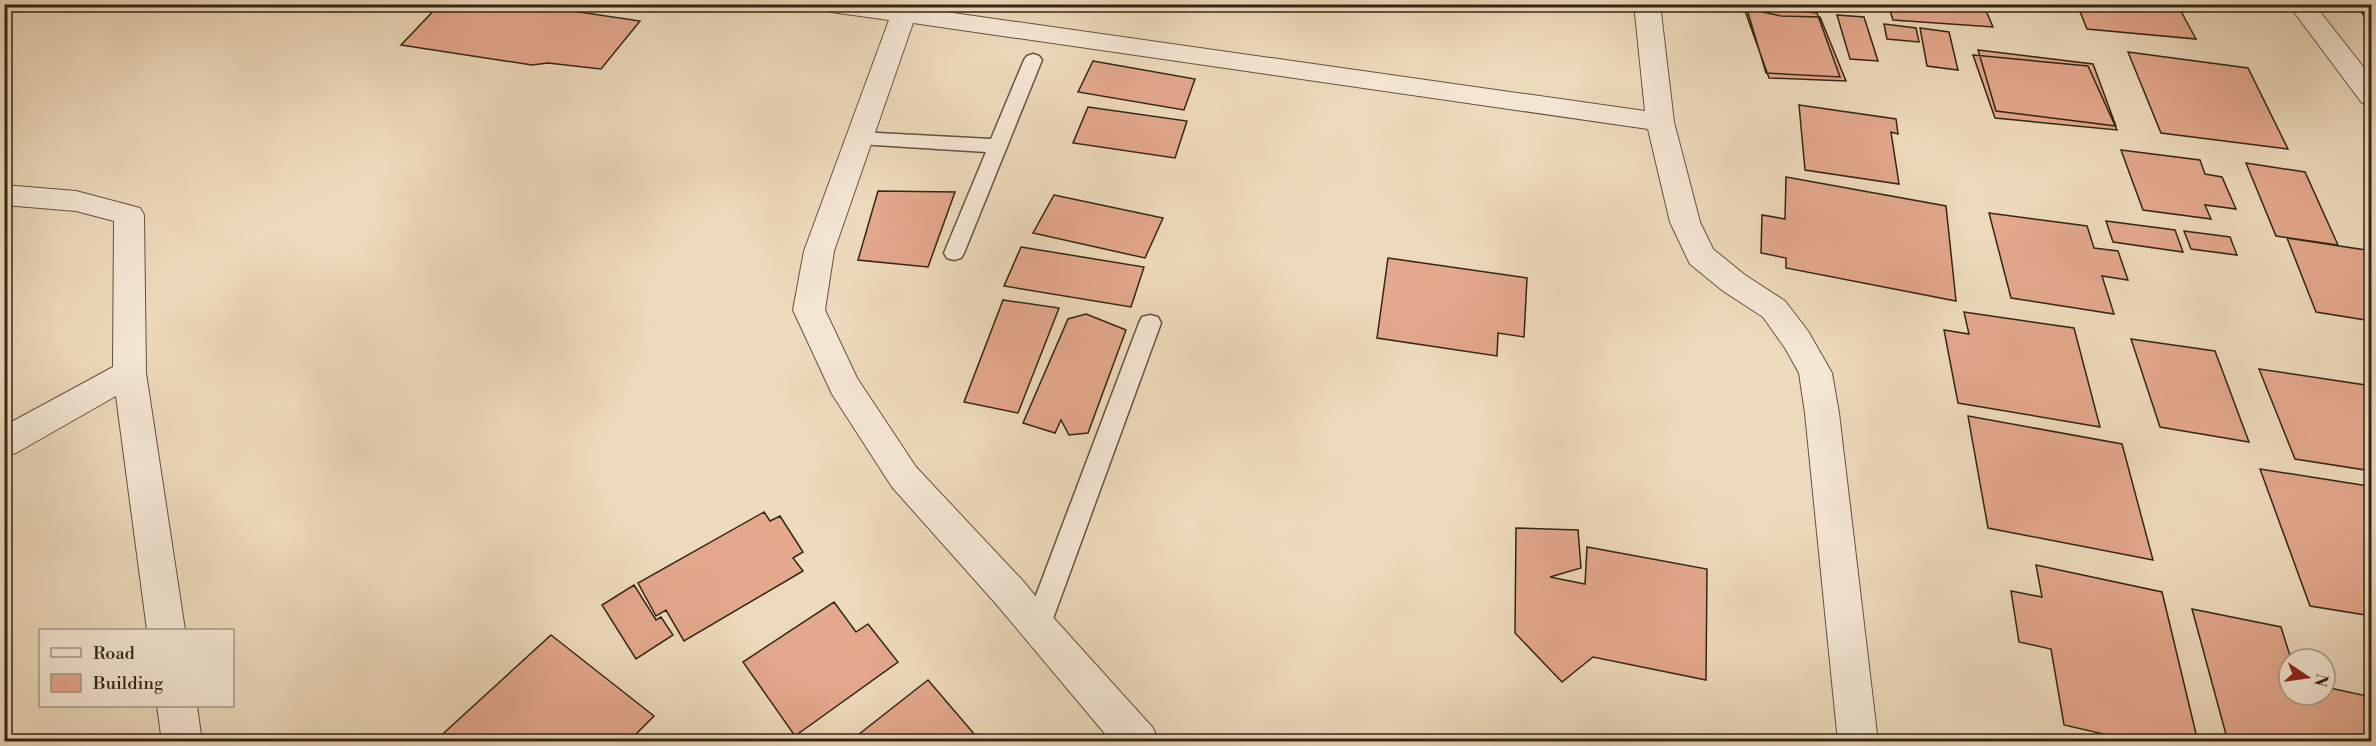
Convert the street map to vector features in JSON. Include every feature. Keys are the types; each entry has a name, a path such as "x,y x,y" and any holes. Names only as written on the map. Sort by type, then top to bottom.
{"street":[{"path":"831,4 1660,122"},
{"path":"1647,4 1660,122 1673,182 1685,222 1701,256 1734,283 1774,309 1797,340 1815,373 1822,413 1858,741"},
{"path":"2300,4 2372,97"},
{"path":"904,14 819,251 809,310 844,385 904,477 1010,593 1037,627 1139,741"},
{"path":"4,195 76,201 129,215 129,373 166,629"},
{"path":"4,443 129,373"},
{"path":"177,707 182,741"}],"lane":[{"path":"954,252 1033,60"},
{"path":"859,138 997,146"},
{"path":"1037,627 1150,323"}],"building":[{"path":"440,4 525,4 640,21 601,69 548,63 532,65 401,45"},
{"path":"1888,4 1983,4 1993,27 1893,20"},
{"path":"2077,4 2177,4 2196,39 2087,29"},
{"path":"1746,6 1817,13 1840,77 1766,73"},
{"path":"1744,8 1781,16 1820,17 1846,81 1769,78"},
{"path":"2360,10 2372,11 2372,28"},
{"path":"1837,15 1864,17 1878,61 1850,59"},
{"path":"1884,24 1916,28 1919,42 1887,39"},
{"path":"1920,28 1949,32 1958,70 1927,66"},
{"path":"1978,50 2093,64 2116,126 1996,111"},
{"path":"2128,52 2248,68 2288,149 2161,133"},
{"path":"1973,55 2088,66 2117,130 1995,118"},
{"path":"1093,61 1195,79 1184,110 1078,92"},
{"path":"1799,105 1896,119 1898,134 1891,132 1899,184 1805,170"},
{"path":"1088,107 1187,121 1175,158 1073,143"},
{"path":"2121,150 2200,160 2205,174 2222,177 2236,209 2205,205 2211,219 2143,210"},
{"path":"2246,163 2305,172 2338,245 2276,236"},
{"path":"1786,177 1946,206 1956,301 1786,268 1786,258 1761,253 1762,215 1785,219"},
{"path":"878,191 955,192 928,267 858,260"},
{"path":"1054,195 1163,218 1145,258 1033,233"},
{"path":"1989,213 2087,226 2094,248 2118,251 2128,280 2102,276 2114,314 2011,298"},
{"path":"2106,221 2175,230 2183,252 2113,242"},
{"path":"2184,231 2230,237 2237,255 2191,249"},
{"path":"2287,238 2372,251 2372,321 2316,312"},
{"path":"1021,247 1144,267 1131,307 1004,286"},
{"path":"1388,258 1527,278 1524,337 1498,333 1497,356 1377,338"},
{"path":"1003,300 1059,308 1018,413 964,402"},
{"path":"1964,312 2074,328 2100,427 1958,403 1944,330 1969,334"},
{"path":"1086,314 1126,330 1088,433 1069,435 1061,420 1055,433 1023,423 1068,319"},
{"path":"2131,339 2215,351 2249,442 2160,427"},
{"path":"2259,369 2372,386 2372,471 2295,459"},
{"path":"1968,416 2122,444 2153,560 1988,528"},
{"path":"2260,469 2368,486 2372,495 2372,616 2310,606"},
{"path":"764,512 770,521 780,516 803,552 793,558 803,571 684,641 666,610 656,616 638,583"},
{"path":"1516,528 1578,530 1581,568 1550,577 1585,584 1587,547 1707,569 1706,680 1593,657 1562,682 1515,633"},
{"path":"2036,565 2162,592 2198,742 2138,742 2064,725 2051,649 2019,642 2011,591 2042,597"},
{"path":"634,585 656,620 661,617 673,635 636,659 602,605"},
{"path":"834,602 856,632 868,624 898,662 795,736 743,662"},
{"path":"2192,609 2281,627 2287,647 2277,647 2277,707 2337,707 2337,690 2372,697 2372,742 2228,742"},
{"path":"551,635 654,716 628,742 434,742"},
{"path":"928,680 981,742 849,742"}]}
